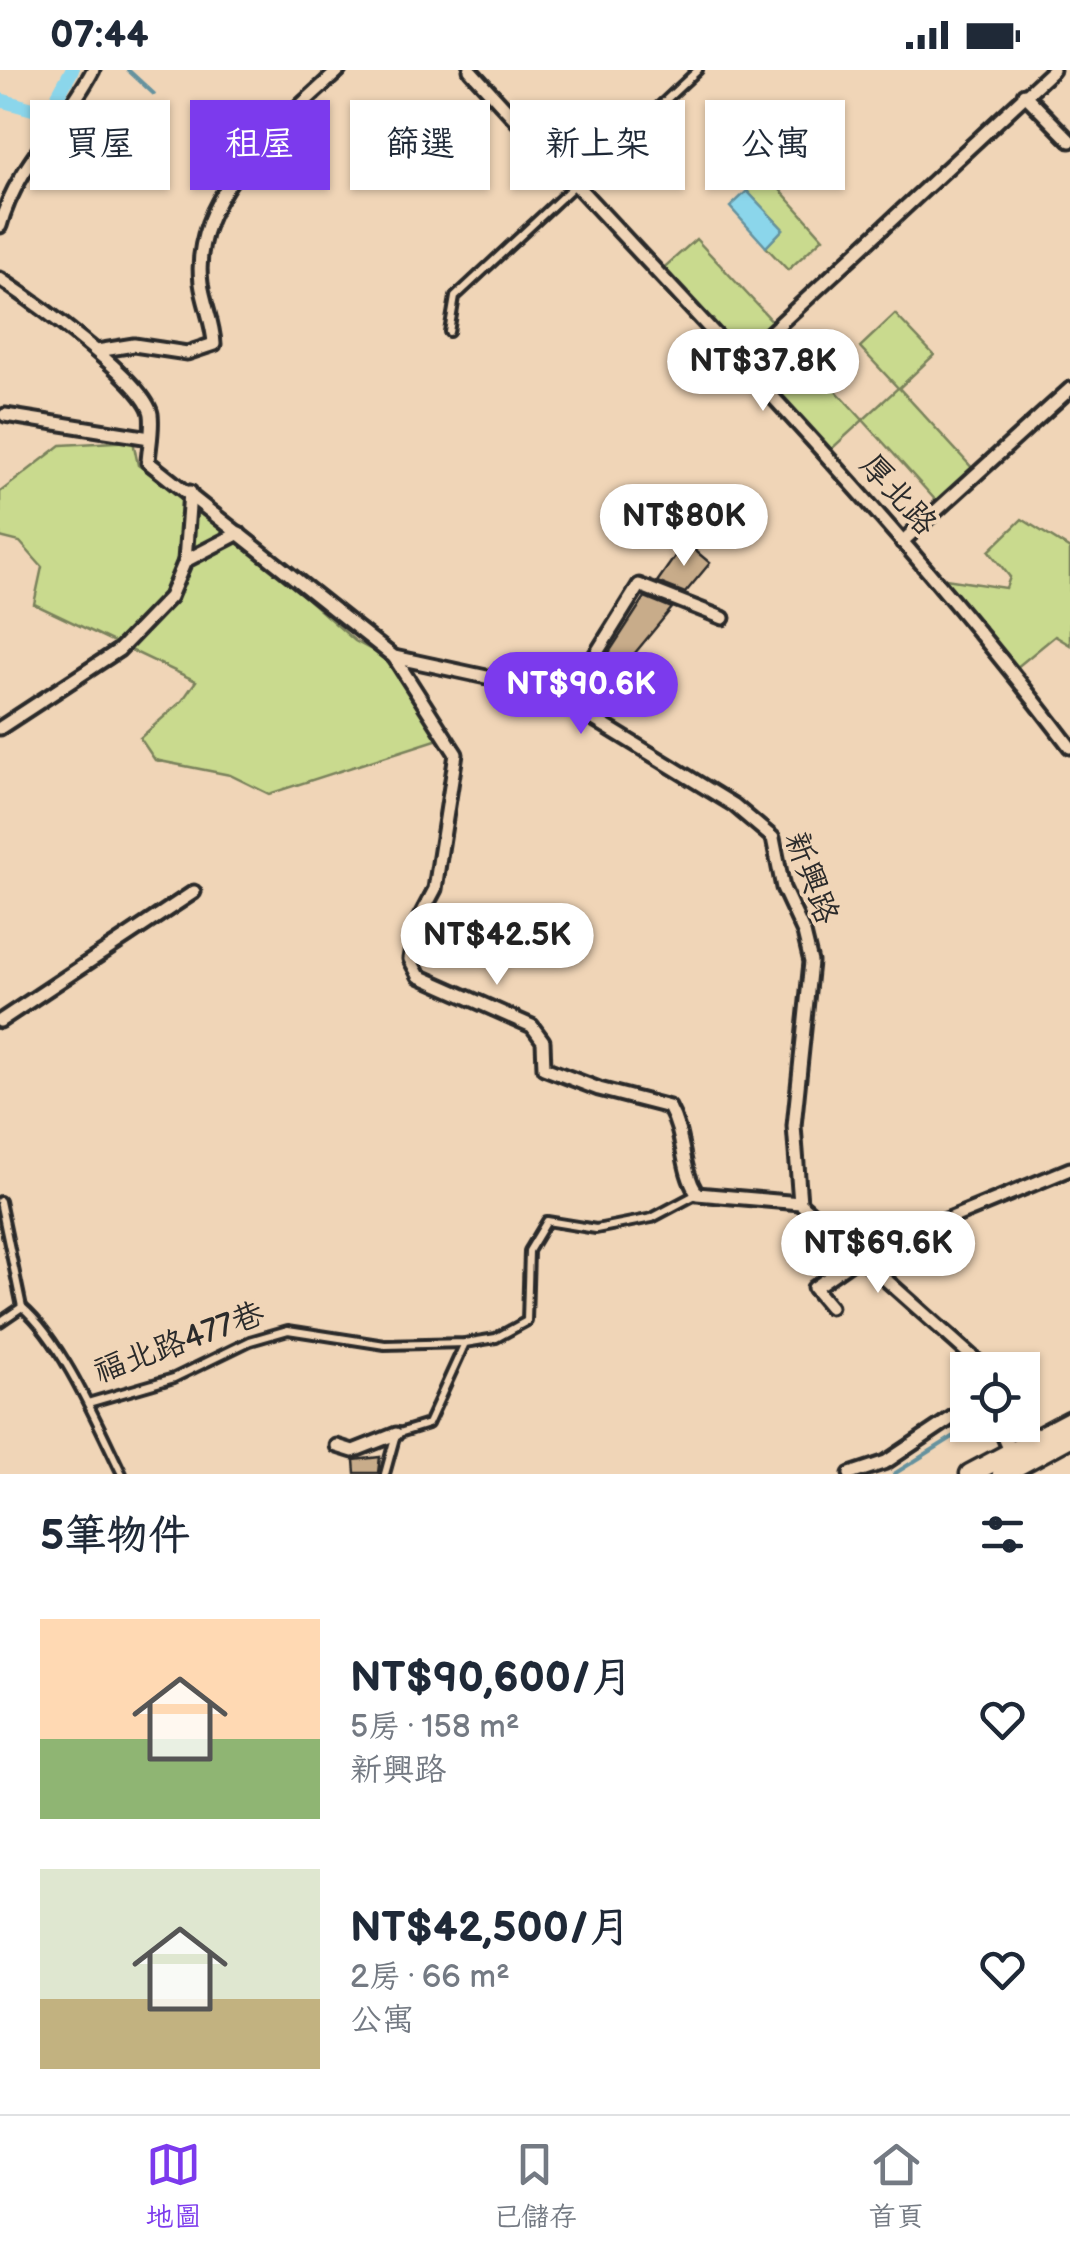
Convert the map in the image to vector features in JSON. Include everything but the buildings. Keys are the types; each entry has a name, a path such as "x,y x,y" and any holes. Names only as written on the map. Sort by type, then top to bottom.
{"street":[{"path":"0,226 14,186 76,102 92,70"},
{"path":"97,351 134,346 187,353 214,344 213,324 201,283 212,211 259,146 339,70"},
{"name":"厚北路","path":"470,70 510,114"},
{"path":"742,359 1053,70"},
{"path":"1024,94 1070,141"},
{"name":"厚北路","path":"580,190 742,359 974,621 1070,747"},
{"path":"0,279 97,351 144,400 151,413 150,438 2,416"},
{"path":"902,542 1070,389"},
{"name":"新興路","path":"150,438 148,462 394,657 514,683 566,702 734,806 773,838 783,888 804,933 812,962 794,1126 800,1203"},
{"path":"0,728 120,650 170,596 186,560 190,492"},
{"path":"186,560 239,532"},
{"path":"566,702 639,585 723,618"},
{"path":"394,657 456,754 435,889 416,925 410,959 419,976 532,1026 543,1041 544,1068 599,1089 670,1107 682,1129 688,1180 697,1194 800,1203 862,1254 968,1352"},
{"path":"0,1021 194,892"},
{"path":"830,1307 814,1288 862,1254 1070,1169"},
{"path":"850,1474 886,1462 950,1419"},
{"path":"1013,1467 1070,1421"},
{"path":"337,1446 352,1451 396,1434"},
{"path":"970,1474 1013,1467 1070,1437"},
{"path":"1005,1442 1013,1467"}],"lane":[{"path":"666,100 698,70"},
{"path":"449,332 455,297 570,190"},
{"name":"福北路477巷","path":"88,1403 174,1378 250,1341 288,1330 385,1345 465,1343 496,1338 527,1321 529,1250 546,1221 596,1229 652,1218 697,1194"},
{"path":"0,1201 22,1307 0,1322"},
{"name":"福北路477巷","path":"22,1307 39,1321 88,1403 122,1474"},
{"path":"385,1474 396,1434 428,1424 465,1343"}],"green space":[{"path":"780,190 823,238 788,270 766,247 783,229 747,191"},
{"path":"696,239 775,324 740,354 659,272"},
{"path":"895,314 934,355 899,388 975,471 939,504 863,420 898,388 860,347"},
{"path":"781,331 863,420 826,454 750,366"},
{"path":"133,441 138,465 229,530 355,641 399,665 442,738 269,794 230,775 155,760 140,738 182,701 196,681 34,604 42,567 20,542 0,537 0,492 61,445"},
{"path":"1022,519 1070,549 1070,645 1055,636 1016,668 932,577 1006,588 1010,577 989,551"}],"water":[{"path":"747,191 783,229 766,247 730,207"}],"waterway":[{"path":"0,100 40,111 51,108 72,70"},
{"path":"128,70 154,94"},
{"path":"894,1474 950,1439"}]}
